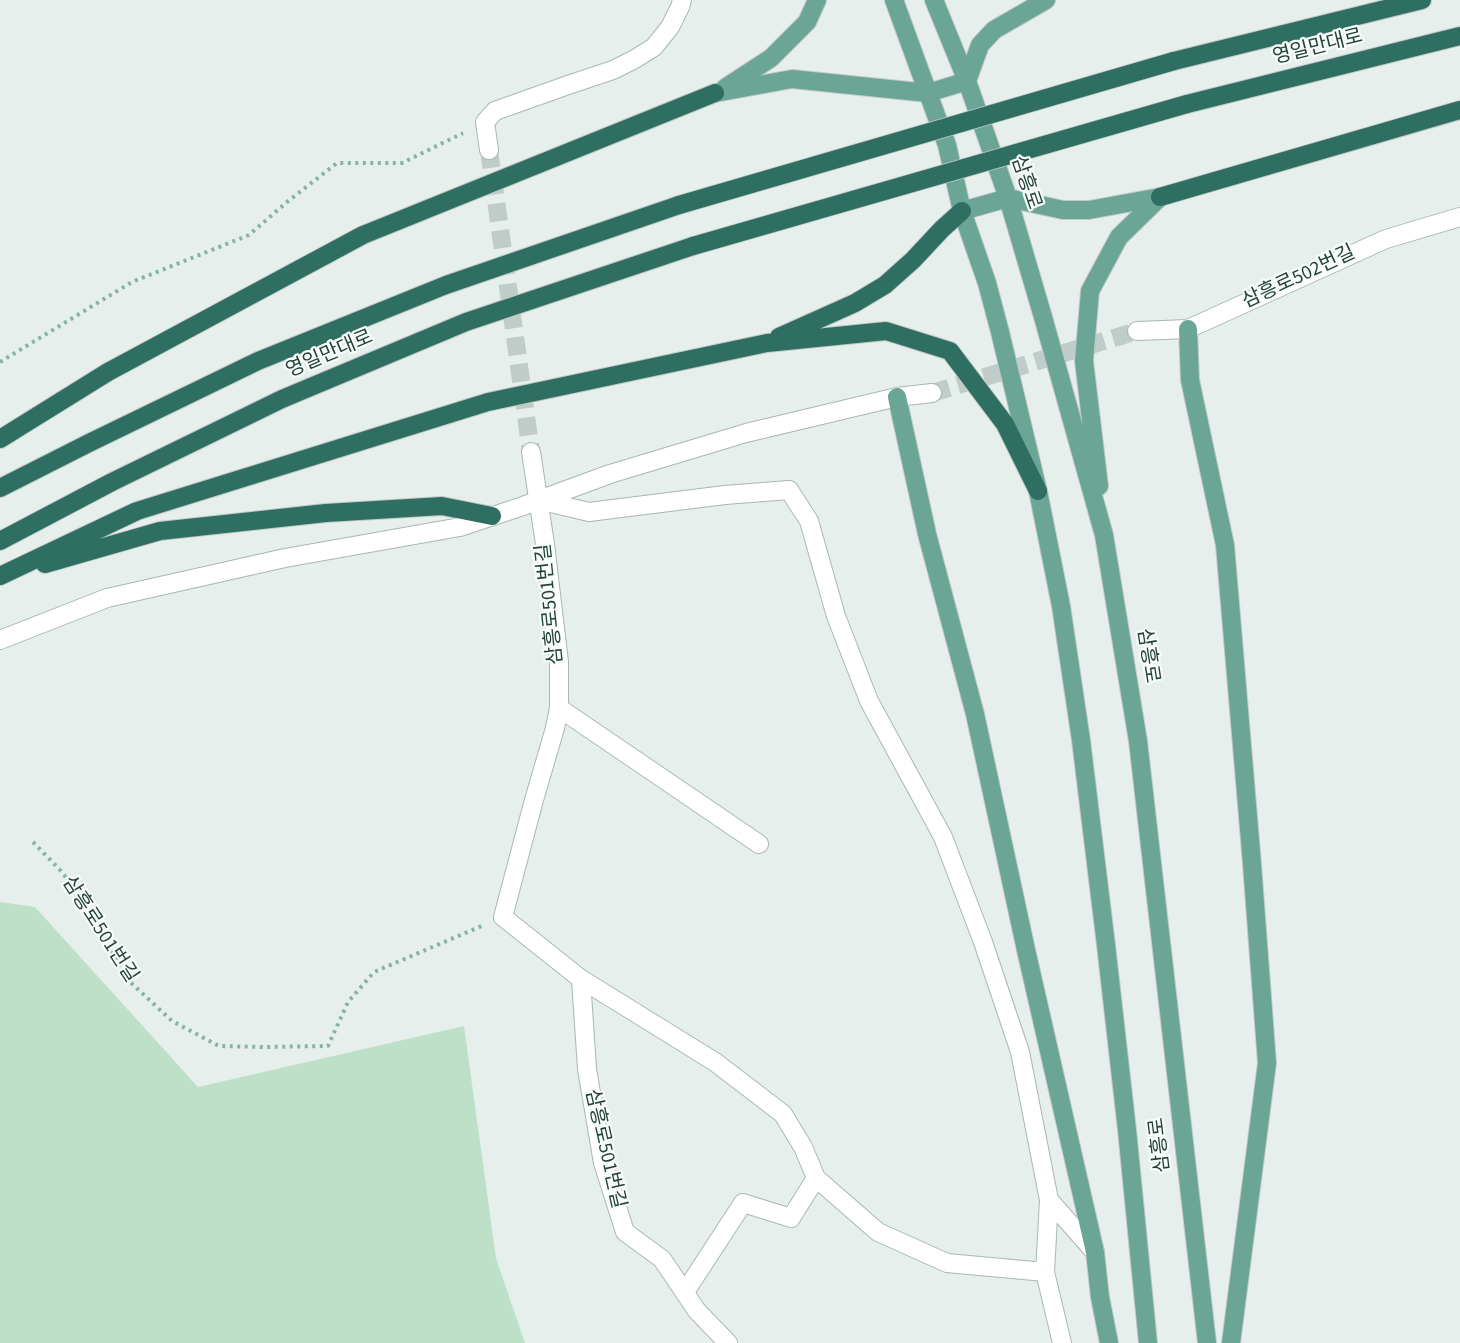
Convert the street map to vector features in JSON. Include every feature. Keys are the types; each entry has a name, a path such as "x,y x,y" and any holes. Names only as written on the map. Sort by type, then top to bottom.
{"highway":[{"name":"영일만대로","path":"0,488 258,361 446,285 679,205 1174,61 1422,0"},
{"name":"영일만대로","path":"0,542 111,482 282,399 466,322 693,246 1187,104 1460,36"},
{"path":"0,439 108,372 363,235 715,93"},
{"path":"1160,197 1460,110"},
{"path":"767,343 855,303 885,285 962,211"},
{"path":"0,576 136,511 488,402 767,343 886,331 950,351 1005,424 1038,491"},
{"path":"0,576 160,531 326,513 442,506 492,516"}],"main road":[{"path":"715,93 771,58 807,22 817,0"},
{"name":"삼흥로","path":"894,0 947,145 962,211 987,283 1038,491 1061,606 1083,751 1126,1119 1148,1343"},
{"name":"삼흥로","path":"934,0 967,81 1008,198 1104,535 1138,741 1207,1343"},
{"path":"715,93 792,79 928,93 967,81 980,45 994,30 1046,0"},
{"path":"962,211 1008,198 1063,210 1089,210 1160,197"},
{"path":"1104,535 1084,361 1090,291 1119,237 1160,197"},
{"path":"1188,329 1190,380 1225,546 1267,1063 1231,1343"},
{"path":"897,397 927,534 975,714 1095,1252 1108,1343"}],"street":[{"path":"489,150 485,122 495,111 614,70 635,59 654,47 670,27 682,0"},
{"name":"삼흥로502번길","path":"1137,332 1188,329 1386,238 1460,217"},
{"path":"0,640 107,598 285,558 460,527 610,474 746,433 897,397 932,393"},
{"name":"삼흥로501번길","path":"503,917 559,708 559,662 531,452"},
{"path":"538,500 589,512 725,495 789,490 809,521 836,616 869,701 943,837 983,942 1020,1052 1049,1200 1045,1272 1062,1343"},
{"path":"559,708 759,844"},
{"path":"503,917 581,979 715,1062 783,1114 803,1147 816,1178 878,1232 946,1263 1045,1272"},
{"name":"삼흥로501번길","path":"581,979 587,1069 603,1163 625,1232 662,1259 697,1311 728,1343"},
{"path":"685,1292 743,1203 791,1218 816,1178"},
{"path":"1049,1200 1095,1252"}],"path":[{"path":"0,362 132,282 249,235 337,163 402,163 485,122"},
{"name":"삼흥로501번길","path":"33,842 63,873 128,980 172,1021 219,1046 328,1046 348,1002 374,972 503,917"}],"green space":[{"path":"0,902 35,907 198,1087 464,1026 496,1258 525,1343 0,1343"}],"tunnel":[{"path":"489,150 531,452"},
{"path":"932,393 1137,331"}]}
